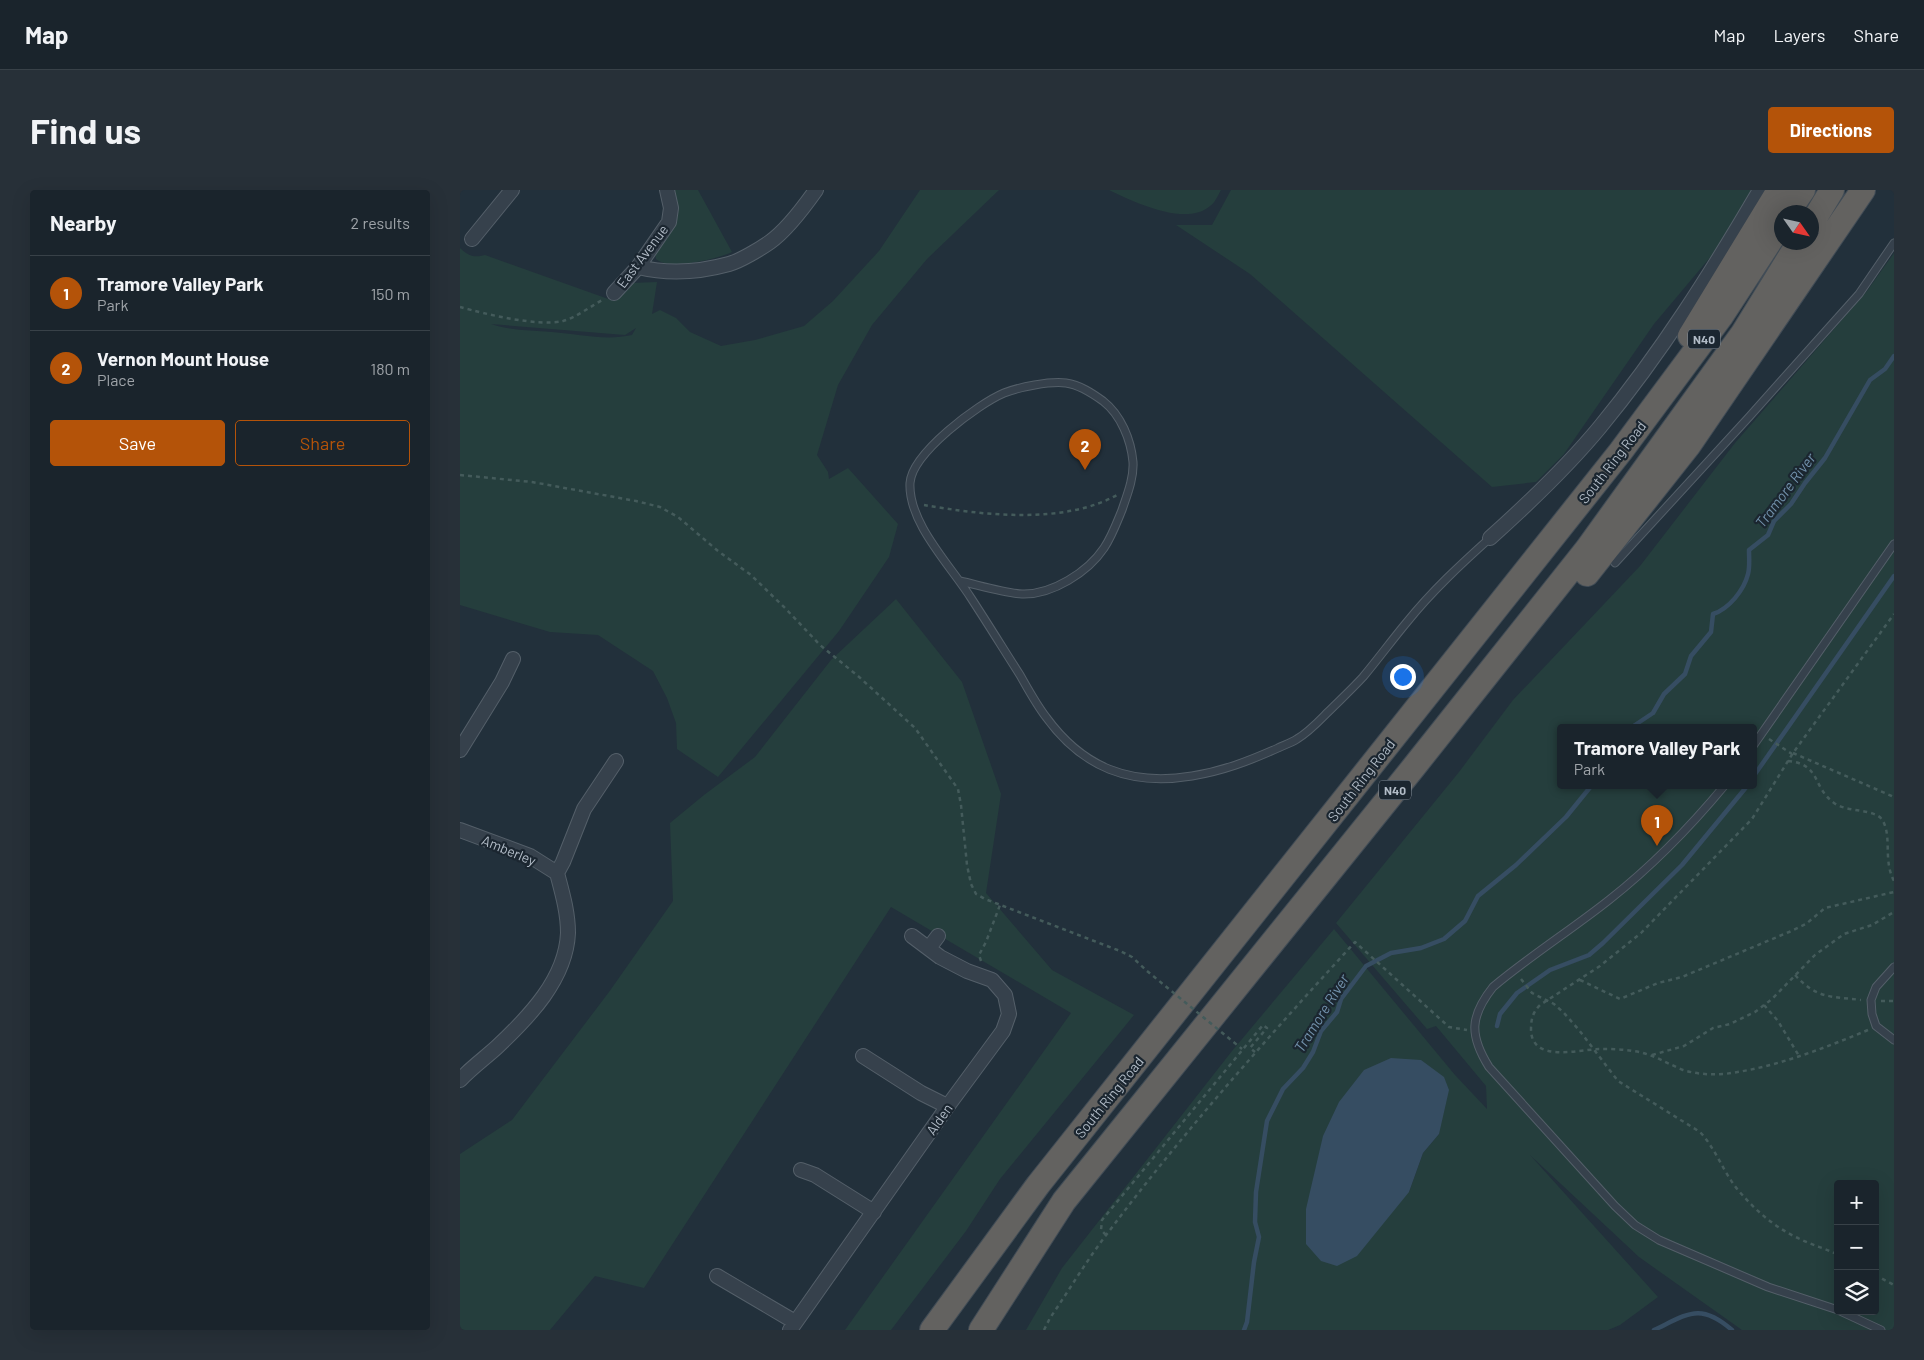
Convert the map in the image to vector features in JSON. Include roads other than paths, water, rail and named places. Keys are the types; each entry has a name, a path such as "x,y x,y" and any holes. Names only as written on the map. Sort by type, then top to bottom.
{"highway":[{"path":"1621,452 1779,190"},
{"path":"1793,205 1803,190"},
{"path":"1819,211 1832,190"},
{"path":"1743,333 1857,199"},
{"path":"1413,768 1495,685 1688,445 1857,199"},
{"name":"South Ring Road","path":"932,1330 1038,1185 1621,452 1722,315 1774,235"},
{"name":"South Ring Road","path":"981,1330 1064,1201 1587,549 1743,333 1794,250"}],"street":[{"path":"472,239 512,190"},
{"name":"East Avenue","path":"614,293 638,267 666,228 671,216 667,190"},
{"path":"638,267 654,271 674,271 730,264 771,241 803,208 816,190"},
{"path":"1490,538 1525,507 1572,459 1625,396 1677,323 1760,190"},
{"path":"460,750 502,682 513,659"},
{"path":"460,1080 526,1018 545,994 560,967 568,933 564,899 557,873 584,808 616,761"},
{"name":"Amberley","path":"460,830 530,856 557,873"},
{"path":"912,936 929,948 938,936"},
{"name":"Alden","path":"793,1326 947,1106 1003,1031 1009,1014 1005,995 992,980 967,970 929,948"},
{"path":"862,1056 921,1093 947,1106"},
{"path":"800,1170 815,1175 874,1212"},
{"path":"717,1276 734,1293 793,1326"}],"lane":[{"path":"1615,562 1749,418 1859,294 1894,243"},
{"path":"960,581 1022,594 1045,590 1064,582 1085,568 1104,548 1118,521 1129,488 1133,463 1126,432 1117,416 1112,409 1090,391 1065,383 1038,385 1006,392 981,405 934,443 919,462 910,480 913,503 919,520 934,547 960,581 1046,717 1068,744 1102,767 1130,776 1181,778 1222,771 1298,739 1362,678 1446,577 1490,538"},
{"path":"1757,740 1894,544"},
{"path":"1721,789 1689,825 1638,876 1493,987 1478,1011 1474,1031 1476,1044 1489,1067 1615,1206 1635,1225 1659,1240 1762,1284 1834,1309"},
{"path":"1894,967 1876,987 1871,1000 1872,1014 1876,1026 1894,1040"},
{"path":"1848,1315 1881,1330"}],"water":[{"path":"1391,1058 1421,1060 1444,1077 1449,1090 1439,1134 1423,1153 1409,1192 1357,1256 1337,1266 1321,1261 1306,1244 1306,1209 1323,1136 1339,1102 1364,1070"}],"waterway":[{"name":"Tramore River","path":"1636,724 1653,713 1664,694 1685,674 1691,656 1711,632 1713,614 1725,608 1743,586 1749,571 1749,550 1768,535 1774,521 1791,504 1825,458 1870,380 1885,369 1894,356"},
{"path":"1757,771 1894,576"},
{"name":"Tramore River","path":"1244,1330 1247,1322 1259,1237 1255,1222 1256,1192 1267,1121 1283,1089 1303,1068 1313,1052 1321,1031 1337,1012 1341,999 1366,966 1391,953 1421,948 1444,939 1465,921 1478,896 1516,865 1566,817 1589,789"},
{"path":"1497,1026 1500,1014 1517,993 1550,970 1589,955 1603,943 1682,865 1745,789"},
{"path":"1654,1330 1676,1319 1702,1313 1721,1321 1732,1330"}],"place":[{"name":"Vernon Mount House","path":"1085,470"},
{"name":"Tramore Valley Park","path":"1657,846"}]}
